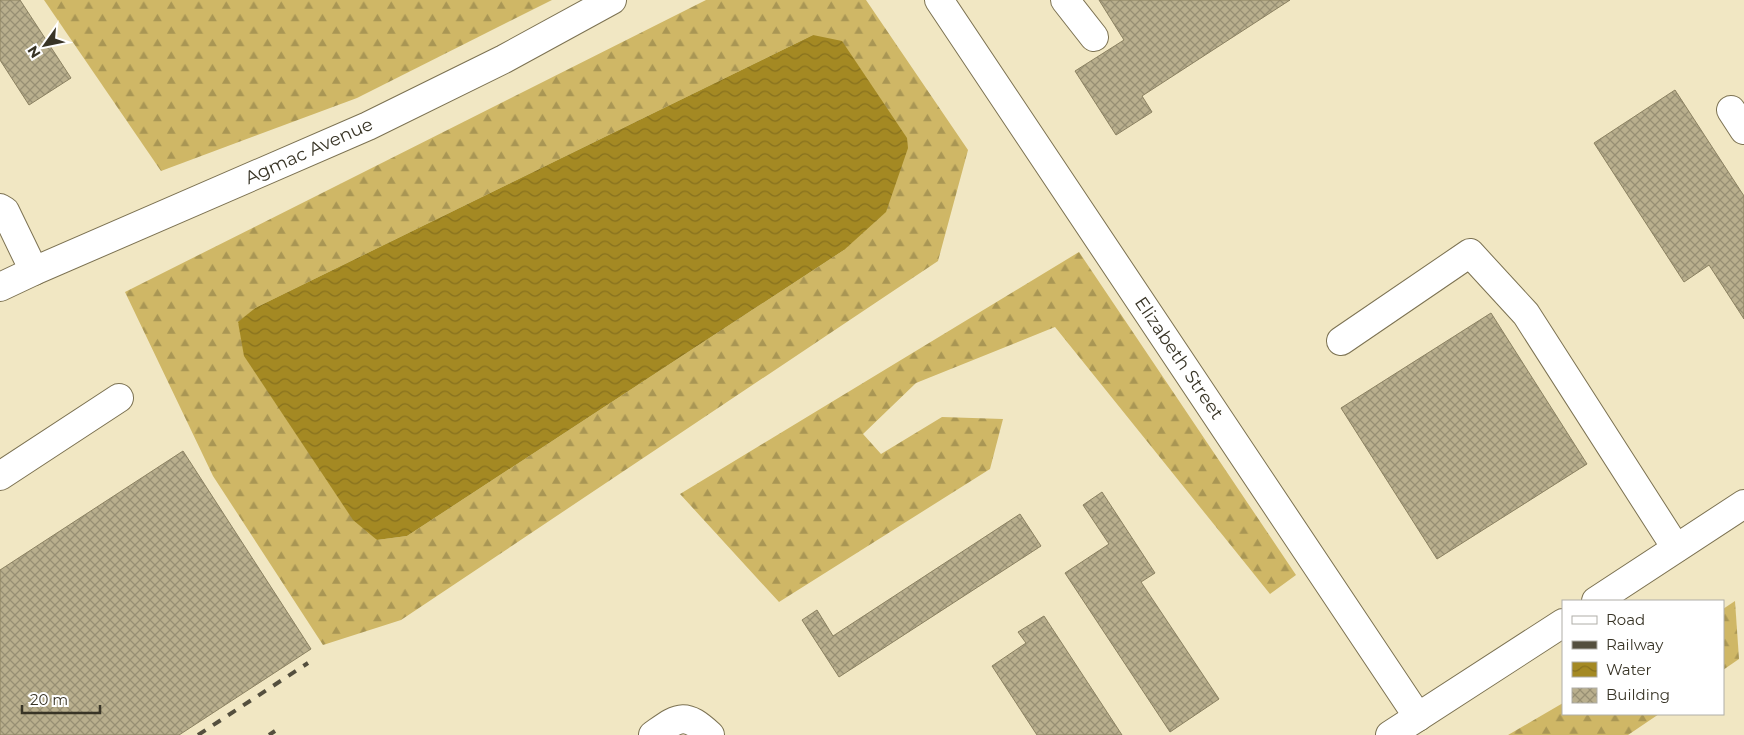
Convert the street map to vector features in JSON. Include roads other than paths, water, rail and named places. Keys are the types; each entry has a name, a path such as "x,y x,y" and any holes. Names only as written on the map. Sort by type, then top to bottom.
{"street":[{"name":"Agmac Avenue","path":"0,287 368,126 504,59 612,0"},
{"name":"Elizabeth Street","path":"939,0 1418,717"},
{"path":"1065,0 1094,37"},
{"path":"0,208 4,210 34,271"},
{"path":"1341,341 1470,253 1526,314 1676,548"},
{"path":"0,476 119,398"},
{"path":"1598,600 1744,504"},
{"path":"1390,735 1562,624"},
{"path":"653,735 676,719 692,720 710,735"}],"water":[{"path":"813,35 842,41 907,138 908,148 886,212 844,250 407,536 377,540 353,520 244,356 238,322 255,308"}],"railway":[{"path":"198,735 308,663"},
{"path":"269,735 275,731"}]}
